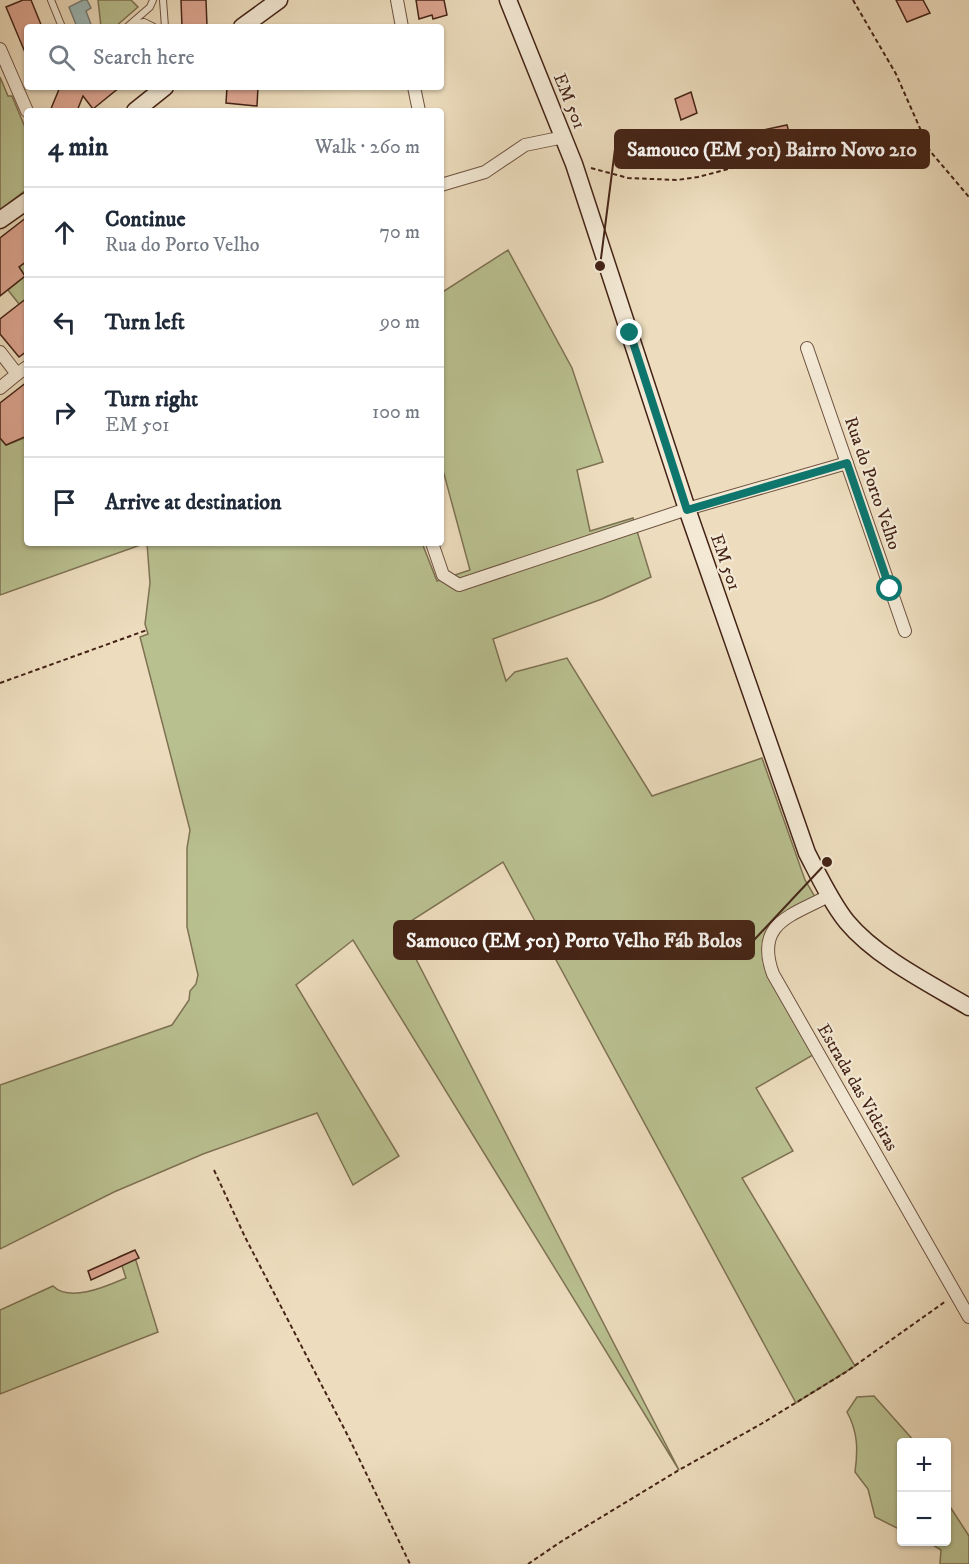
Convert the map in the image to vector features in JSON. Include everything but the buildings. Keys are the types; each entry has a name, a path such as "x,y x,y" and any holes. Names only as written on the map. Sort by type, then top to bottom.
{"main road":[{"name":"EM 501","path":"508,0 574,164 687,510 796,826 811,861 848,922 885,956 969,1007"},
{"path":"245,24 268,2"},
{"path":"139,108 161,90"},
{"path":"0,220 24,201"}],"street":[{"path":"397,0 401,24"},
{"path":"0,49 26,108"},
{"path":"415,90 418,108"},
{"path":"444,183 485,172 525,145 564,137"},
{"name":"Rua do Porto Velho","path":"807,348 905,631"},
{"path":"0,352 22,370 0,388"},
{"path":"433,546 443,575 459,585 687,510 847,463"},
{"name":"Estrada das Videiras","path":"830,895 774,927 767,941 768,959 773,974 969,1317"}],"lane":[{"path":"51,0 61,24"},
{"path":"130,24 150,7 153,0"},
{"path":"163,0 165,24"}],"path":[{"path":"852,0 896,74 930,151 969,197"},
{"path":"574,164 628,178 677,180 853,140 921,130"},
{"path":"0,683 147,630"},
{"path":"214,1170 245,1237 349,1438 385,1517 410,1564"},
{"path":"528,1564 687,1465 761,1424 846,1372 956,1294"}],"green space":[{"path":"98,0 131,0 138,7 118,24 101,24"},
{"path":"0,77 8,96 12,96 24,125 24,191 0,210"},
{"path":"508,250 572,368 603,462 577,470 590,531 633,518 651,577 602,599 493,639 506,681 515,672 567,658 652,796 762,758 805,880 818,902 775,927 767,959 818,1052 756,1088 793,1151 742,1178 855,1366 796,1403 503,862 400,928 679,1470 353,940 296,985 399,1156 353,1185 317,1113 203,1154 114,1192 0,1249 0,1085 172,1025 189,1000 190,991 196,984 198,975 187,927 187,848 190,830 140,637 148,634 145,624 150,583 147,546 423,546 437,581 470,570 444,474 444,291"},
{"path":"24,263 24,274 19,267"},
{"path":"24,277 24,310 8,290"},
{"path":"0,430 1,439 6,445 24,438 24,546 138,546 0,595"},
{"path":"133,1251 158,1332 0,1394 0,1310 53,1286 60,1291 79,1293 99,1289 126,1278 119,1257"},
{"path":"874,1396 911,1438 897,1438 897,1528 875,1517 868,1489 855,1472 856,1441 847,1412 857,1397"},
{"path":"951,1508 969,1536 969,1564 940,1564 941,1550 934,1546 951,1546"}],"water":[{"path":"87,0 91,8 86,11 91,24 76,24 69,7"}],"place":[{"name":"Samouco (EM 501) Bairro Novo 210","path":"600,266"},
{"name":"Samouco (EM 501) Porto Velho Fáb Bolos","path":"827,862"}],"route":[{"path":"630,333 687,510 847,463 890,589"}]}
